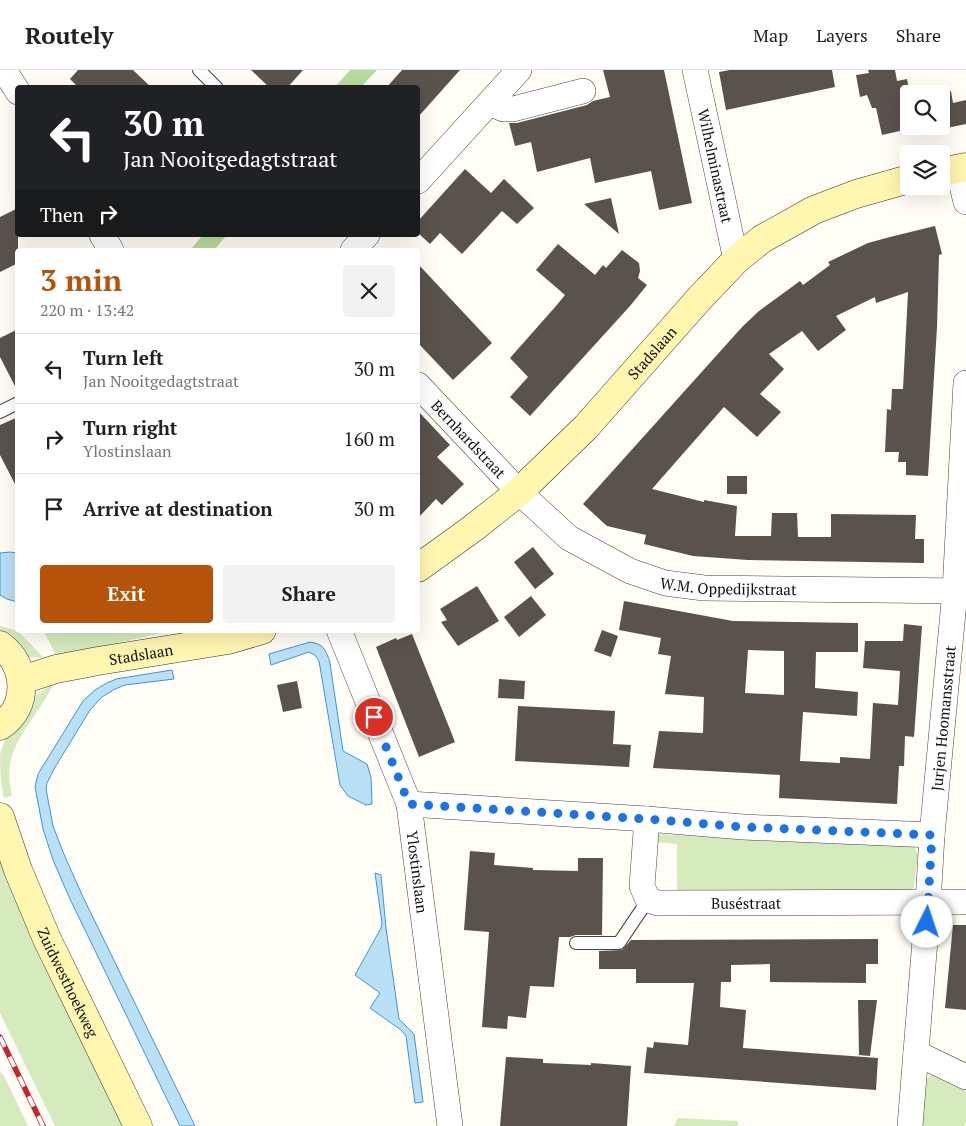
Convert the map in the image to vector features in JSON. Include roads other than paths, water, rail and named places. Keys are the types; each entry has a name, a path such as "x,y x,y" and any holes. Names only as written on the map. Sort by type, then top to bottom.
{"street":[{"path":"4,70 15,87"},
{"path":"420,179 519,70"},
{"name":"Wilhelminastraat","path":"695,70 736,260"},
{"path":"490,103 503,109 513,109 583,92"},
{"path":"955,169 966,202"},
{"name":"Stadslaan","path":"420,567 519,492 586,427 699,298 736,260 762,240 814,210 856,194 900,182"},
{"path":"103,237 110,248"},
{"path":"355,248 365,237"},
{"name":"Jurjen Hoomansstraat","path":"910,1126 932,835 961,591 966,383"},
{"name":"Bernhardstraat","path":"420,387 519,492"},
{"name":"W.M. Oppedijkstraat","path":"519,492 569,538 630,571 665,584 704,588 961,591"},
{"name":"Stadslaan","path":"22,680 56,669 98,660 228,640 252,633"},
{"name":"Ylostinslaan","path":"340,633 409,804 450,1126"},
{"path":"0,645 14,658 22,680 22,692 18,704 13,714 0,726"},
{"path":"409,804 743,827 932,835"},
{"path":"647,819 642,886 648,900"},
{"name":"Zuidwesthoekweg","path":"2,830 48,939 138,1126"},
{"name":"Buséstraat","path":"648,900 658,903 966,902"},
{"path":"916,1053 966,1078"}],"lane":[{"path":"199,70 215,85"},
{"path":"0,412 15,404"},
{"path":"576,943 619,943 648,900"}],"water":[{"path":"0,553 15,553 15,601 0,595"},
{"path":"310,642 324,648 327,655 330,663 343,751 367,764 371,777 372,804 366,805 348,796 340,785 319,661 315,655 309,652 271,665 269,654"},
{"path":"172,670 174,679 125,685 102,697 90,710 54,769 46,789 53,826 63,852 83,897 195,1126 180,1126 70,899 53,860 43,829 35,787 38,774 83,701 95,690 116,679"},
{"path":"375,873 381,875 386,928 399,1019 414,1034 423,1102 415,1103 406,1036 401,1030 370,1008 380,993 355,975 382,923"}],"railway":[{"path":"0,1037 43,1126"}]}
